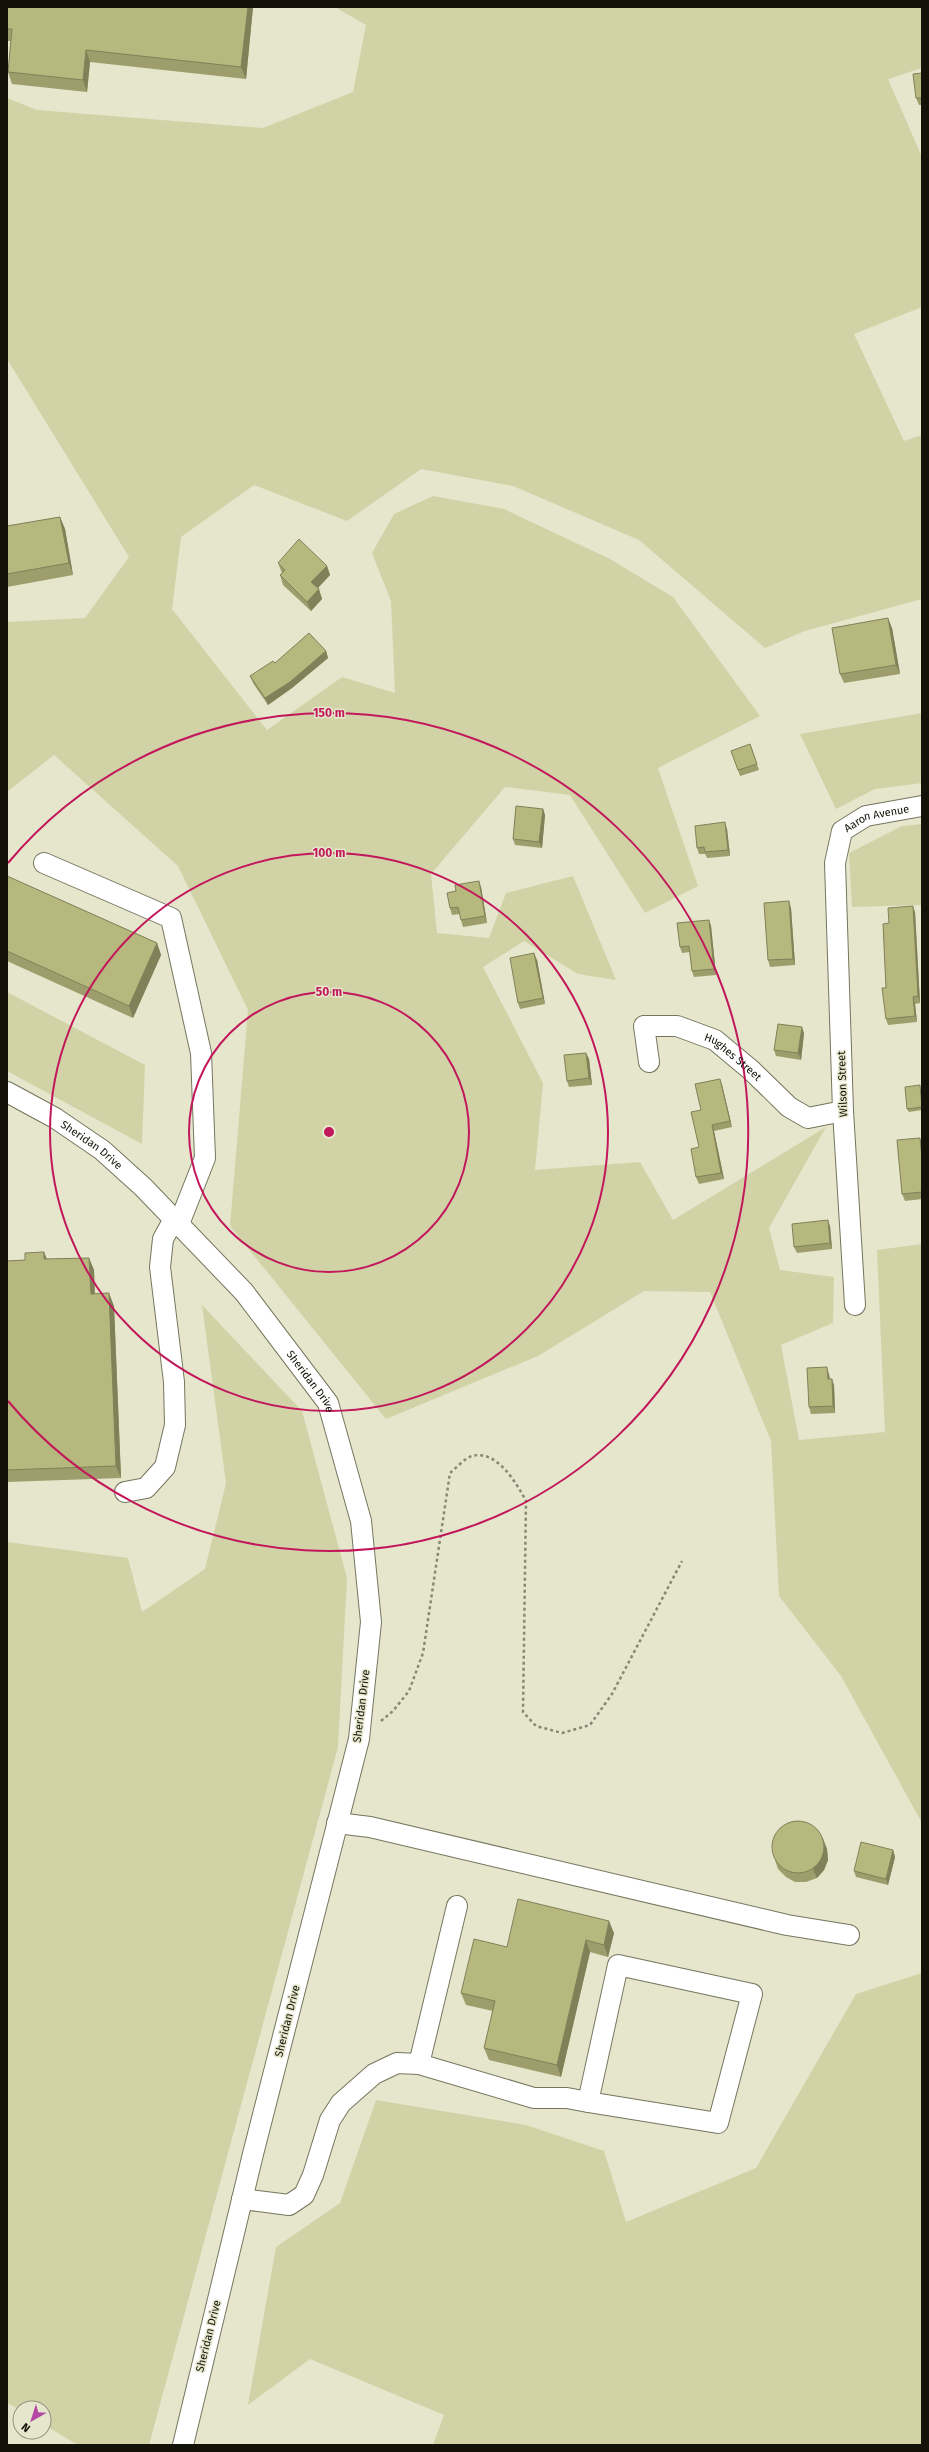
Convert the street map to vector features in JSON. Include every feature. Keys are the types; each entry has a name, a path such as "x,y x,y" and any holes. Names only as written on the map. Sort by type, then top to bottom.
{"street":[{"name":"Aaron Avenue","path":"835,863 842,831 866,816 922,806"},
{"path":"44,862 171,918 201,1053 205,1158 177,1222 163,1239 160,1267 174,1382 175,1425 165,1467 146,1488 125,1492"},
{"name":"Wilson Street","path":"835,863 843,1112 855,1305"},
{"name":"Hughes Street","path":"649,1062 644,1026 676,1026 715,1040 750,1070 788,1107 808,1118 843,1112"},
{"name":"Sheridan Drive","path":"7,1092 55,1118 102,1150 177,1222 244,1292 328,1403 361,1521 370,1614 359,1739 242,2199 183,2445"},
{"path":"337,1823 370,1827 787,1925 849,1935"},
{"path":"419,2064 457,1906"},
{"path":"242,2199 289,2205 304,2195 313,2175 330,2120 341,2102 374,2074 397,2062 419,2064 534,2098 567,2098 588,2102 718,2123 752,1994 618,1965 588,2102"}],"path":[{"path":"359,1739 393,1711 409,1691 423,1653 450,1473 472,1456 488,1456 513,1477 526,1501 523,1712 536,1726 562,1733 590,1725 612,1694 682,1561"}],"green space":[{"path":"335,7 922,7 922,68 888,79 922,157 922,307 854,334 904,441 922,435 922,599 805,631 765,648 639,540 513,486 421,469 347,521 254,485 181,537 172,609 267,730 342,677 395,693 391,601 372,553 394,514 433,496 504,509 610,559 673,597 760,716 658,768 698,886 645,913 570,795 505,787 431,874 437,933 489,938 506,893 573,876 616,980 578,974 524,941 483,967 543,1083 535,1170 640,1162 673,1220 826,1127 769,1228 780,1270 834,1277 833,1323 781,1345 799,1440 885,1432 877,1250 922,1244 922,1823 841,1676 779,1596 771,1441 710,1292 644,1291 538,1356 386,1419 230,1226 248,1010 178,866 54,755 7,792 7,622 85,618 129,557 7,359 7,98 37,110 263,128 353,92 366,25"},
{"path":"922,713 922,783 875,789 836,809 800,734"},
{"path":"922,824 922,905 852,907 849,853 902,826"},
{"path":"7,992 145,1065 142,1144 7,1071"},
{"path":"202,1305 302,1411 347,1578 338,1747 149,2445 78,2445 52,2430 52,2400 12,2400 12,2406 7,2403 7,1542 128,1558 142,1612 205,1569 226,1483"},
{"path":"922,1973 922,2445 433,2445 444,2415 310,2359 248,2405 276,2247 340,2203 376,2100 526,2125 604,2151 626,2222 756,2168 856,1994"}],"building":[{"path":"7,7 248,7 241,67 86,50 83,80 8,72 12,29 7,29"},
{"path":"922,73 922,98 916,98 913,74"},
{"path":"60,517 69,563 7,574 7,526"},
{"path":"299,539 327,566 311,582 319,589 307,602 280,575 285,570 278,563"},
{"path":"888,618 896,665 840,674 832,628"},
{"path":"309,633 326,651 290,682 265,698 250,676 273,661 275,663"},
{"path":"750,744 757,764 738,770 731,751"},
{"path":"516,806 543,809 539,842 513,839"},
{"path":"725,822 728,850 705,852 704,847 697,848 695,826"},
{"path":"7,876 157,943 129,1006 7,951"},
{"path":"479,881 485,916 461,920 458,907 450,908 447,893 456,891 455,885"},
{"path":"789,901 793,959 768,960 764,903"},
{"path":"913,906 918,996 913,997 915,1016 886,1019 882,988 886,988 883,924 889,923 888,908"},
{"path":"709,920 714,969 692,971 689,946 680,947 677,923"},
{"path":"534,953 543,998 518,1003 510,958"},
{"path":"778,1024 802,1027 798,1053 774,1050"},
{"path":"586,1053 589,1078 567,1081 564,1055"},
{"path":"720,1079 730,1121 712,1125 721,1173 696,1177 691,1149 699,1147 691,1112 701,1110 695,1084"},
{"path":"920,1085 922,1107 907,1109 905,1087"},
{"path":"920,1138 922,1158 922,1192 902,1194 897,1140"},
{"path":"828,1220 830,1243 794,1247 792,1224"},
{"path":"44,1252 44,1259 89,1258 91,1294 109,1293 116,1466 7,1470 7,1261 25,1260 25,1253"},
{"path":"827,1367 828,1379 832,1379 833,1406 809,1407 807,1368"},
{"path":"793,1821 803,1821 812,1825 820,1833 824,1842 824,1852 820,1861 812,1869 803,1873 793,1873 784,1869 776,1861 772,1852 772,1842 776,1833 784,1825"},
{"path":"861,1842 893,1850 886,1879 854,1871"},
{"path":"518,1899 609,1921 604,1945 586,1940 557,2065 484,2048 495,2001 461,1993 474,1939 507,1947"}]}
